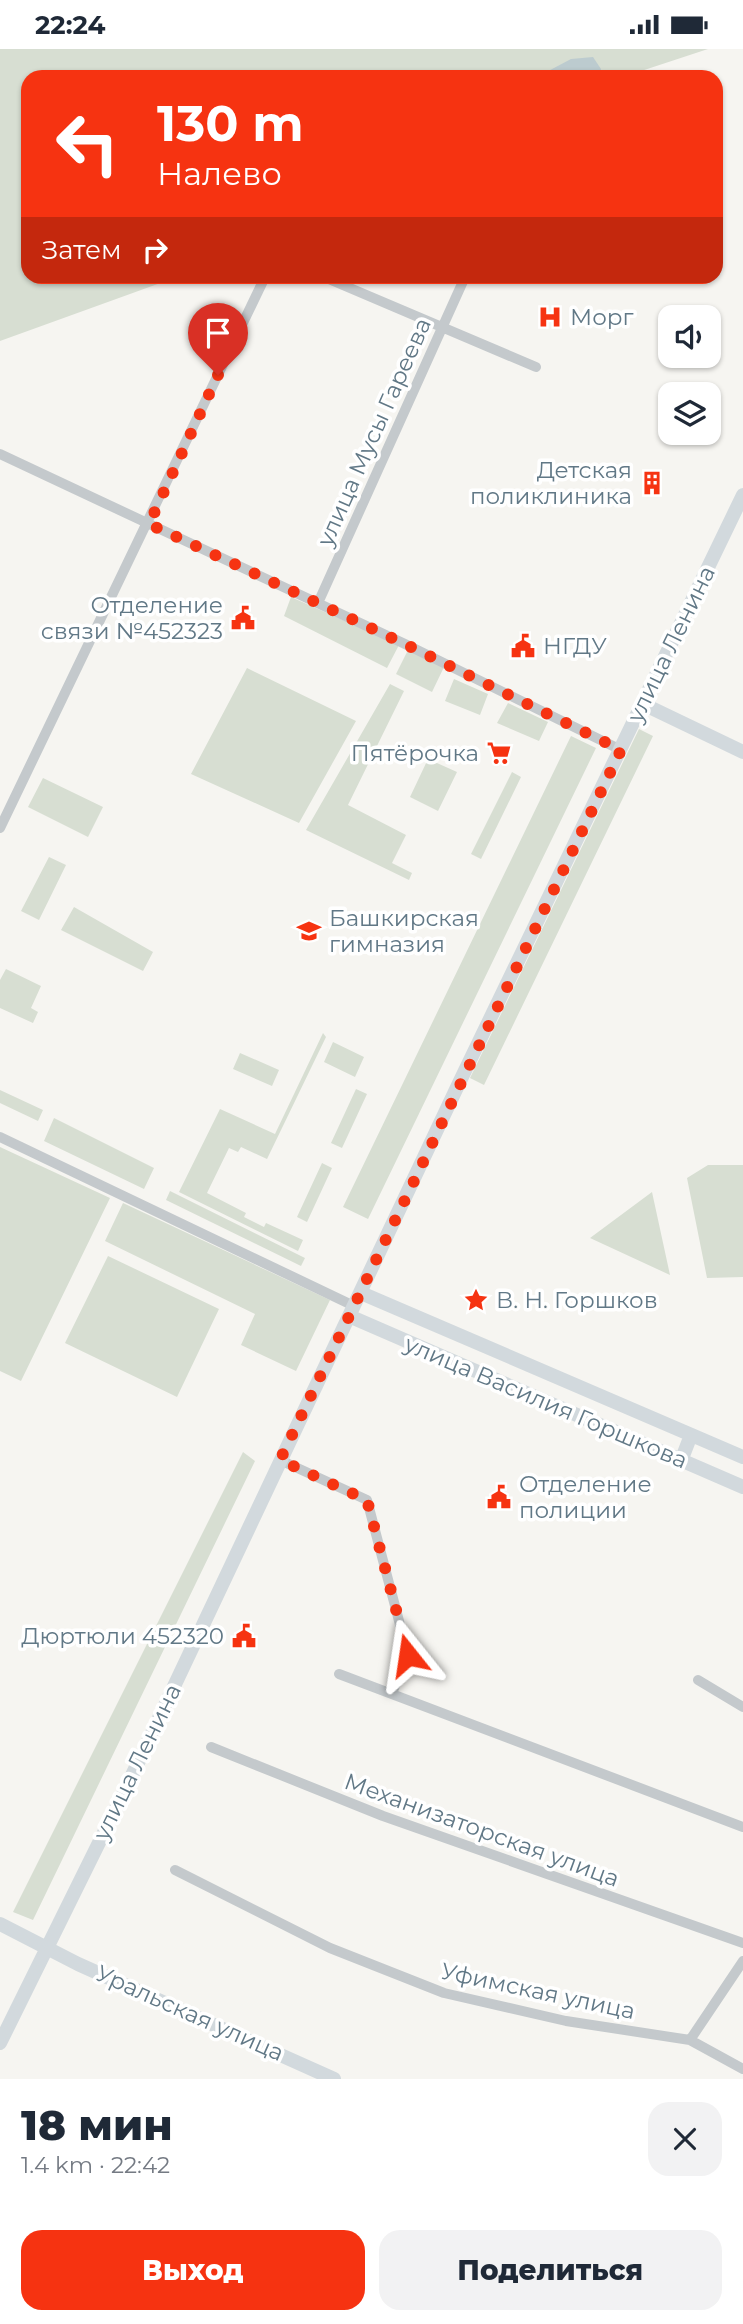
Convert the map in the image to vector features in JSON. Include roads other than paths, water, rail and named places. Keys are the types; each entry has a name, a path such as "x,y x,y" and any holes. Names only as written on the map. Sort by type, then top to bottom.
{"main road":[{"name":"улица Ленина","path":"0,2043 126,1788 280,1460 743,495"},
{"path":"643,704 743,752"},
{"name":"улица Василия Горшкова","path":"355,1305 446,1331 743,1457"},
{"name":"улица Василия Горшкова","path":"355,1305 436,1355 743,1487"},
{"path":"436,1355 446,1331"},
{"path":"681,1461 691,1435"},
{"name":"Уральская улица","path":"0,1924 45,1948 334,2079"}],"street":[{"path":"0,828 149,524 262,284"},
{"path":"341,284 443,325 536,367"},
{"name":"улица Мусы Гареева","path":"318,603 462,284"},
{"path":"0,454 318,603 621,750"},
{"path":"0,1137 355,1305"},
{"path":"280,1460 367,1500 408,1655 392,1693"},
{"path":"339,1674 743,1827"},
{"path":"698,1680 743,1707"},
{"name":"Механизаторская улица","path":"211,1747 383,1817 743,1943"},
{"name":"Уфимская улица","path":"176,1870 330,1948 444,1993 566,2021 690,2040 743,2069"},
{"path":"690,2040 743,1961"}],"place":[{"name":"Морг","path":"550,317"},
{"name":"Детская поликлиника","path":"652,483"},
{"name":"Отделение связи №452323","path":"243,618"},
{"name":"НГДУ","path":"523,646"},
{"name":"Пятёрочка","path":"499,753"},
{"name":"Башкирская гимназия","path":"309,931"},
{"name":"В. Н. Горшков","path":"476,1300"},
{"name":"Отделение полиции","path":"499,1497"},
{"name":"Дюртюли 452320","path":"244,1636"}]}
